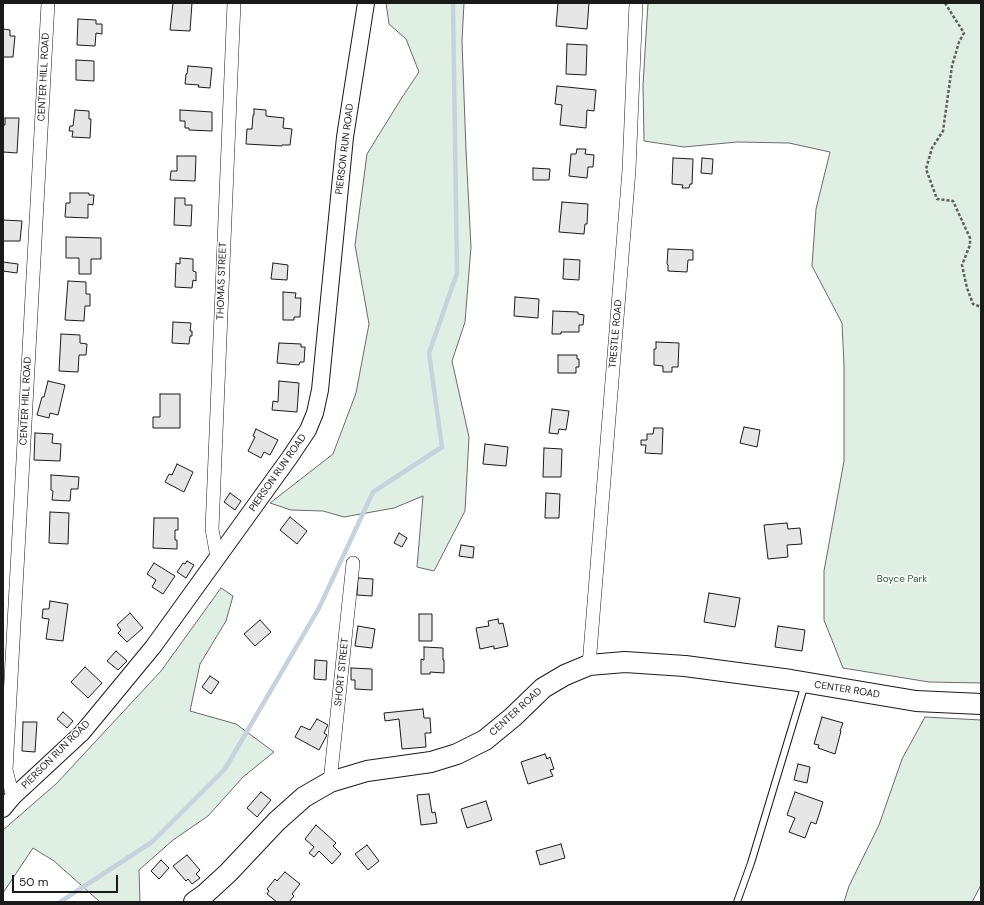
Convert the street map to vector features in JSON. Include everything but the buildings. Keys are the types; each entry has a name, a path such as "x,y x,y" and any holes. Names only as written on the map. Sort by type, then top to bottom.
{"main road":[{"name":"CENTER ROAD","path":"194,902 228,873 277,821 304,797 330,782 367,770 431,762 457,754 485,740 513,717 543,688 565,675 589,665 625,662 685,666 805,682 916,701 981,704"}],"street":[{"name":"CENTER HILL ROAD","path":"8,803 6,770 48,3"},
{"name":"THOMAS STREET","path":"217,558 212,529 234,3"},
{"name":"PIERSON RUN ROAD","path":"8,803 82,733 153,648 308,430 315,413 320,390 345,136 366,3"},
{"name":"TRESTLE ROAD","path":"589,665 629,170 636,3"},
{"name":"SHORT STREET","path":"330,782 353,563"}],"lane":[{"path":"737,902 751,863 805,682"}],"path":[{"path":"945,3 964,33 959,42 952,66 943,131 932,148 926,169 937,199 953,201 970,238 970,245 962,265 973,304 981,307"}],"green space":[{"path":"386,3 464,3 462,41 471,247 465,322 452,361 469,437 465,511 434,571 417,567 423,496 394,508 344,517 323,511 291,510 270,503 333,454 356,393 369,324 355,245 367,154 419,72 406,39 389,24"},
{"name":"Boyce Park","path":"648,3 981,3 981,683 929,682 843,668 824,620 824,571 844,461 844,365 842,323 812,266 816,209 830,152 789,143 737,142 684,147 644,141 643,85"},
{"path":"221,588 233,596 226,621 200,664 190,711 236,724 274,752 243,777 208,816 173,840 139,870 140,902 100,902 54,861 33,848 3,893 3,830 56,784 161,671"},
{"path":"925,717 981,720 981,885 972,902 844,902 849,886 879,825 902,759"}],"waterway":[{"path":"60,902 152,842 225,769 319,608 373,492 442,447 429,353 457,273 453,3"}]}
